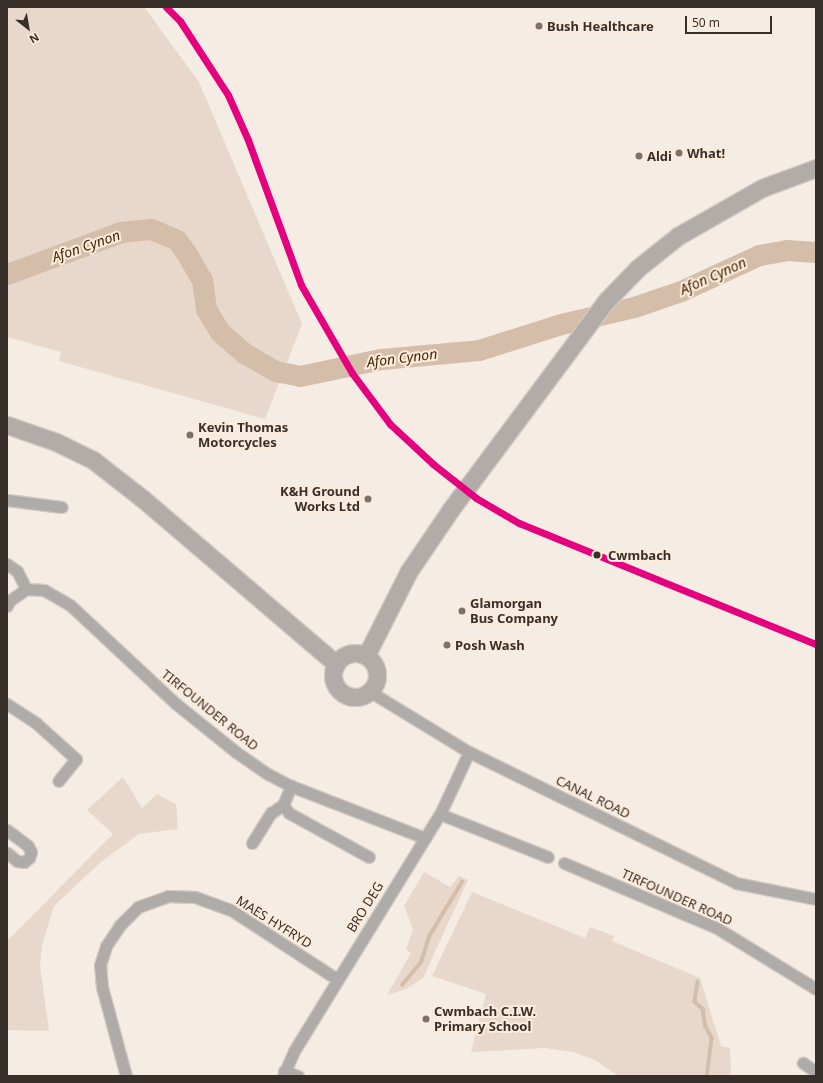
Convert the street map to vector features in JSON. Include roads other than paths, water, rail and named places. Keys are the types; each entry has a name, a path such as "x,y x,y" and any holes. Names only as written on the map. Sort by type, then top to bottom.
{"main road":[{"path":"366,656 409,571 451,509 606,301 638,268 678,236 762,188 816,168"},
{"path":"7,425 56,442 93,460 143,499 336,664"},
{"path":"352,653 366,656 375,666 377,672 374,686 364,695 350,696 338,690 333,677 336,664 346,655 352,653"}],"street":[{"path":"7,500 62,507"},
{"path":"7,564 17,571 26,589 9,601 7,606"},
{"name":"TIRFOUNDER ROAD","path":"26,589 44,590 70,605 175,703 236,752 291,786 425,838"},
{"name":"CANAL ROAD","path":"369,691 469,752 736,883 816,899"},
{"path":"7,704 36,723 76,759 58,781"},
{"name":"BRO DEG","path":"284,1074 337,979 440,814 469,752"},
{"path":"252,843 271,813 283,805 291,786"},
{"path":"283,805 289,813 369,857"},
{"path":"440,814 548,858"},
{"path":"7,830 28,846 31,852 29,858 24,862 17,861 7,853"},
{"name":"TIRFOUNDER ROAD","path":"564,863 717,928 816,989"},
{"name":"MAES HYFRYD","path":"126,1076 102,987 100,965 106,946 120,925 138,907 168,896 195,897 231,910 337,979"},
{"path":"803,1063 816,1072"},
{"path":"284,1074 298,1076"}],"waterway":[{"name":"Afon Cynon","path":"7,274 121,232 151,229 177,240 188,256 202,280 206,309 220,332 244,353 275,371 300,376 381,359 479,350 561,324 634,307 681,291 759,255 786,250 816,252"},
{"path":"402,985 421,962 430,935 462,882"},
{"path":"698,982 695,1002 703,1009 706,1027 712,1038 707,1076"}],"place":[{"name":"Bush Healthcare","path":"539,26"},
{"name":"What!","path":"679,153"},
{"name":"Aldi","path":"639,156"},
{"name":"Kevin Thomas Motorcycles","path":"190,435"},
{"name":"K&H Ground Works Ltd","path":"368,499"},
{"name":"Cwmbach","path":"597,555"},
{"name":"Glamorgan Bus Company","path":"462,611"},
{"name":"Posh Wash","path":"447,645"},
{"name":"Cwmbach C.I.W. Primary School","path":"426,1019"}]}
